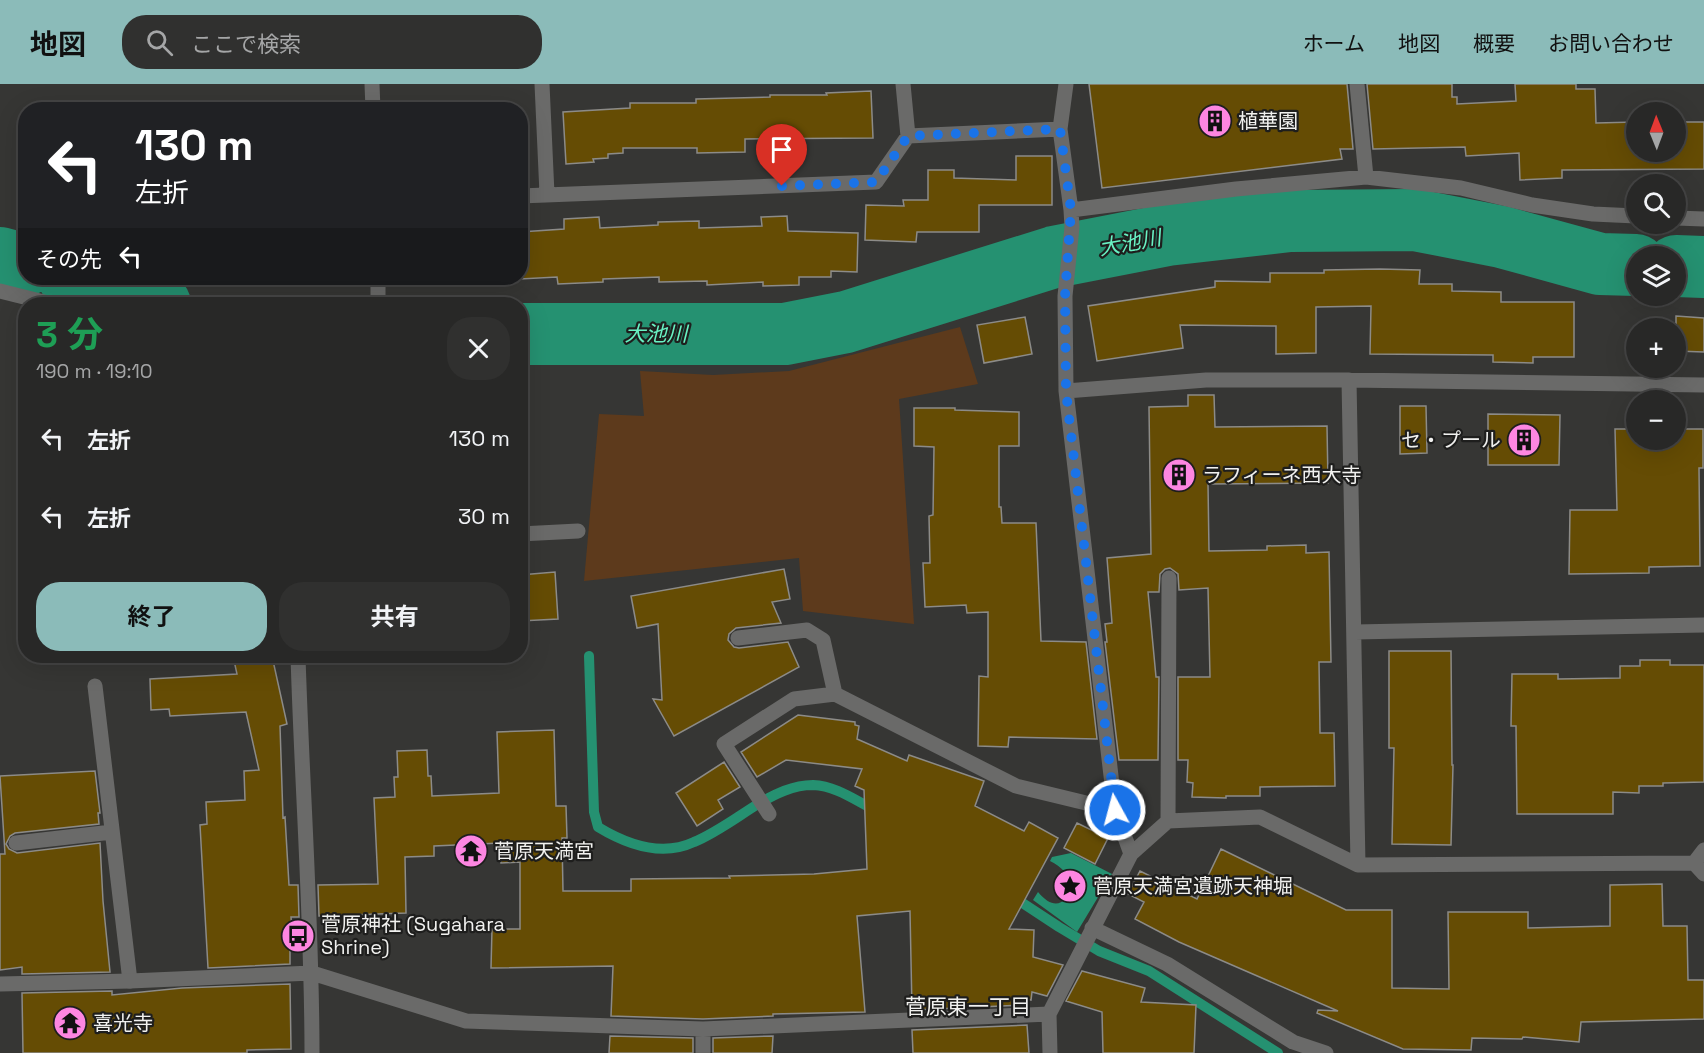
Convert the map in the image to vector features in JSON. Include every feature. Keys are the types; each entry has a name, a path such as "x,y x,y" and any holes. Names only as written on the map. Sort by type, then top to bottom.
{"street":[{"path":"372,84 373,102"},
{"path":"542,84 547,195"},
{"path":"528,196 876,182 908,136 903,84"},
{"path":"1066,84 1060,129 1072,227 1066,282 1066,391 1115,810 1131,854"},
{"path":"1357,84 1366,177"},
{"path":"908,136 1060,129"},
{"path":"1071,210 1236,189 1366,177 1461,188 1532,205 1593,214 1626,216"},
{"path":"1686,218 1704,219"},
{"path":"0,291 24,297"},
{"path":"1066,391 1206,380 1704,385"},
{"path":"1349,380 1358,865"},
{"path":"528,534 578,531"},
{"path":"1168,578 1168,821"},
{"path":"1355,632 1704,625"},
{"path":"738,638 807,630 823,640 835,694"},
{"path":"298,663 312,973 312,1053"},
{"path":"95,686 130,981"},
{"path":"764,806 724,744 794,699 835,694 1016,786 1115,810"},
{"path":"1050,1053 1049,1014 1087,937 1131,854 1168,821 1260,818 1358,865 1699,868 1704,850"},
{"path":"16,843 112,832"},
{"path":"1087,937 1167,964 1293,1042 1326,1053"},
{"path":"0,984 312,973 466,1021 703,1029 1049,1014"},
{"path":"703,1029 703,1053"}],"shaded area":[{"path":"960,327 978,384 899,399 914,624 803,611 799,558 584,581 599,414 644,416 640,371 713,375 789,371"},
{"path":"1071,853 1112,874 1077,932 1033,900 1038,892 1043,898 1054,903 1067,898 1074,886 1064,871 1050,861 1052,857"}],"building":[{"name":"植華園","path":"1089,84 1347,84 1353,149 1340,149 1342,159 1102,188"},
{"path":"1367,84 1452,84 1452,97 1457,97 1457,104 1516,101 1515,84 1576,84 1576,89 1595,89 1596,123 1626,122 1626,162 1686,162 1686,122 1704,122 1704,169 1562,170 1562,178 1520,180 1519,153 1466,156 1465,147 1373,149"},
{"path":"871,91 873,138 745,139 745,152 697,153 697,148 623,148 623,153 608,154 608,158 593,159 594,162 566,164 563,112 630,108 630,103 696,103 696,99 827,95 826,93"},
{"path":"1016,156 1052,156 1052,205 979,205 979,232 917,232 916,242 865,240 866,205 904,206 903,200 928,200 928,170 954,170 954,178 1016,180"},
{"path":"787,216 788,231 858,233 857,272 831,271 831,277 799,277 799,285 763,286 763,282 707,285 707,281 659,282 659,277 603,279 603,282 558,284 557,277 528,279 528,231 564,229 564,219 599,217 600,228 658,225 658,222 699,221 699,228 762,226 761,217"},
{"path":"1324,270 1420,270 1419,284 1452,284 1452,291 1501,292 1501,302 1574,302 1574,357 1533,357 1533,363 1493,362 1493,355 1370,354 1371,306 1316,307 1316,353 1276,354 1276,326 1180,325 1183,348 1097,361 1088,306 1215,287 1215,281 1270,282 1270,273 1324,273"},
{"path":"1676,316 1704,318 1704,352 1686,351 1686,318 1676,318"},
{"path":"1025,317 1032,354 984,363 977,325"},
{"path":"1188,395 1214,395 1215,427 1327,426 1328,483 1208,484 1209,551 1267,550 1267,546 1306,545 1306,553 1329,552 1331,662 1319,662 1320,733 1334,733 1335,786 1260,787 1260,796 1192,797 1193,783 1187,782 1188,760 1178,760 1178,677 1210,677 1208,588 1179,590 1178,574 1170,568 1160,574 1159,592 1148,592 1156,677 1159,677 1158,760 1119,760 1105,642 1107,642 1105,624 1112,623 1107,558 1151,554 1149,407 1188,406"},
{"path":"1400,406 1426,406 1427,453 1400,454"},
{"path":"914,408 1019,412 1019,446 999,446 999,507 1001,507 1002,523 1036,523 1041,641 1086,642 1097,739 1009,737 1008,747 978,746 979,676 988,677 988,612 967,613 966,605 925,607 923,563 930,563 929,516 933,515 934,447 914,446"},
{"name":"セ・プール","path":"1488,414 1560,415 1559,465 1488,465"},
{"path":"1615,429 1626,429 1626,450 1686,450 1686,429 1703,429 1703,468 1699,468 1700,566 1649,567 1649,573 1569,574 1570,510 1617,510"},
{"path":"784,569 790,599 772,602 781,623 736,628 729,634 728,640 734,647 739,648 788,642 799,667 674,736 653,699 662,700 658,624 637,628 631,596"},
{"path":"555,572 558,619 528,621 528,574"},
{"path":"1389,651 1451,651 1453,765 1451,845 1392,844 1394,748 1389,748"},
{"path":"1640,660 1670,660 1670,665 1704,665 1704,782 1639,786 1639,793 1613,792 1613,814 1517,814 1516,726 1511,726 1512,674 1558,674 1558,679 1620,678 1620,666 1640,666"},
{"path":"235,663 274,663 287,724 280,726 283,818 285,817 289,885 298,885 299,917 291,917 293,944 290,945 290,964 208,968 200,825 207,824 206,802 245,800 244,771 259,770 246,712 170,716 169,709 151,710 150,679 237,674"},
{"path":"798,715 855,722 855,725 859,726 857,739 907,761 909,755 984,781 975,806 1024,831 1029,822 1058,838 1009,929 1034,930 1033,957 1063,965 1047,996 1032,992 1031,1000 1026,999 1026,1005 912,1010 910,911 857,916 865,1012 773,1014 773,1016 703,1019 611,1016 613,966 491,968 492,929 520,929 520,862 501,863 500,843 434,846 434,856 405,857 406,913 319,916 318,885 378,884 374,798 395,797 394,777 398,777 397,751 427,750 428,776 431,776 432,796 499,793 497,732 554,730 556,806 566,806 567,838 562,838 563,891 631,891 631,879 730,878 729,876 814,874 867,869 864,790 855,786 862,769 786,760 757,777 741,752"},
{"path":"724,762 740,787 718,800 723,809 697,826 676,793"},
{"path":"95,771 100,813 98,813 99,824 15,833 10,836 6,844 9,849 17,853 100,843 110,972 22,974 22,967 0,970 0,854 5,854 0,776"},
{"path":"1077,823 1108,838 1095,864 1064,848"},
{"path":"1221,849 1346,910 1392,910 1392,988 1449,989 1448,912 1528,912 1528,928 1610,926 1610,885 1662,884 1663,926 1687,926 1688,980 1704,980 1704,1019 1581,1022 1579,1042 1523,1037 1522,1039 1472,1038 1471,1050 1403,1049 1317,1013 1318,1010 1338,1011 1179,942 1135,919 1144,902 1128,894 1140,871 1197,899"},
{"path":"1082,971 1145,988 1141,1002 1196,1005 1194,1053 1103,1053 1102,1012 1066,1001"},
{"path":"290,984 291,1049 247,1050 247,1053 23,1053 22,993 112,991 112,995 182,988"},
{"path":"1027,1025 1029,1053 913,1053 912,1030"},
{"path":"610,1036 693,1038 693,1053 609,1053"},
{"path":"773,1036 772,1053 713,1053 713,1038"}],"waterway":[{"name":"大池川","path":"528,334 785,334 846,322 1054,257 1167,235 1290,221 1415,220 1502,237 1600,264 1626,265"},
{"name":"大池川","path":"0,258 18,263"},
{"name":"大池川","path":"1686,266 1704,267"},
{"name":"大池川","path":"94,285 136,297"},
{"path":"589,656 594,812 598,827 620,839 657,848 682,846 710,834 771,797 791,788 806,785 830,788 877,811"},
{"path":"1012,896 1099,951 1149,971 1278,1053"}],"place":[{"name":"植華園","path":"1215,121"},
{"name":"セ・プール","path":"1524,440"},
{"name":"ラフィーネ西大寺","path":"1179,475"},
{"name":"菅原天満宮","path":"471,851"},
{"name":"菅原天満宮遺跡天神堀","path":"1070,886"},
{"name":"菅原神社 (Sugahara Shrine)","path":"298,936"},
{"name":"喜光寺","path":"70,1023"}],"district":[{"name":"菅原東一丁目","path":"968,1007"}],"route":[{"path":"782,186 876,182 908,136 1060,129 1072,227 1065,296 1066,391 1115,810"}]}
